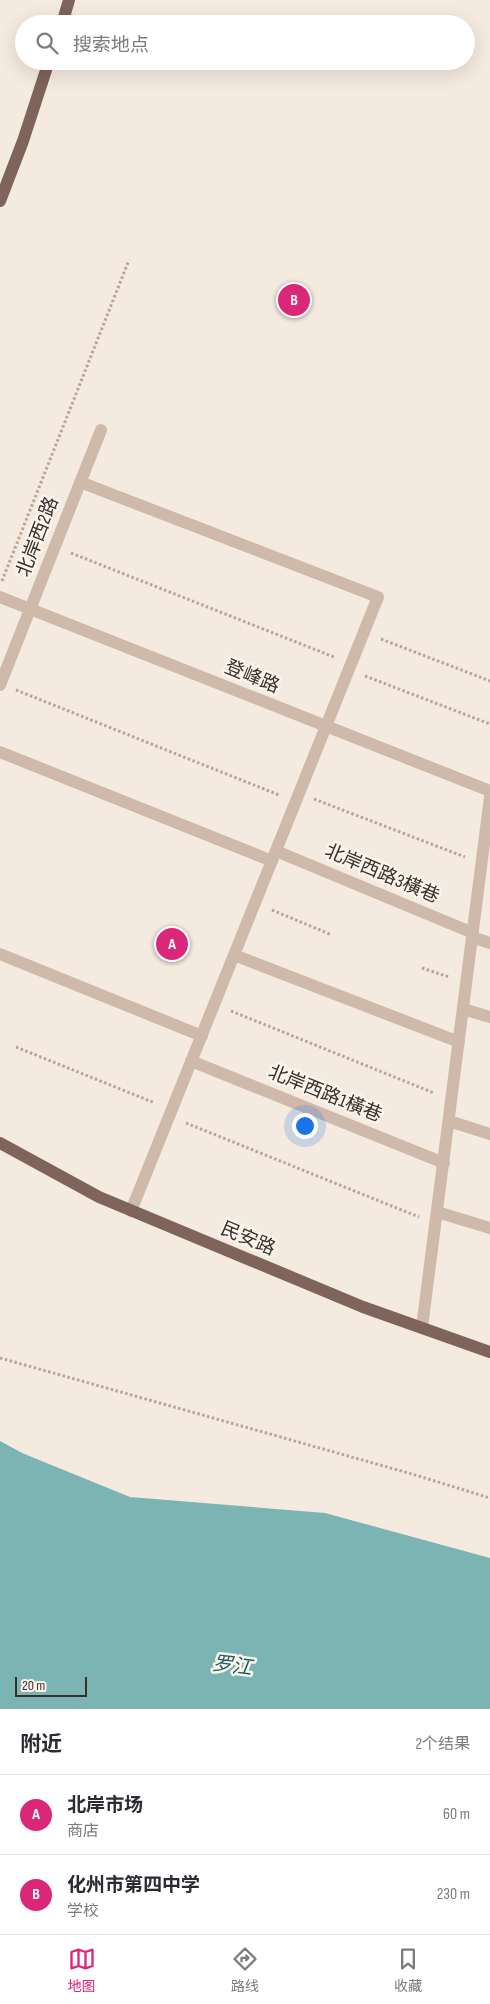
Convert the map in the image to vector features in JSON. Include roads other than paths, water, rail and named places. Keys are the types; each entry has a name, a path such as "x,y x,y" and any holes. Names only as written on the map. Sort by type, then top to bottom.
{"main road":[{"path":"65,15 69,0"},
{"path":"0,201 23,141 46,70"},
{"name":"民安路","path":"0,1143 99,1198 363,1307 490,1352"}],"street":[{"name":"北岸西2路","path":"0,685 100,430"},
{"path":"80,482 378,597 131,1211"},
{"name":"登峰路","path":"0,597 490,791"},
{"name":"北岸西路3橫巷","path":"0,752 274,856 490,942"},
{"path":"422,1327 472,935 486,865 490,797"},
{"path":"0,954 202,1036"},
{"path":"234,955 459,1042"},
{"path":"463,1009 490,1017"},
{"name":"北岸西路1橫巷","path":"191,1061 444,1162"},
{"path":"449,1121 490,1134"},
{"path":"436,1218 490,1228"}],"water":[{"name":"罗江","path":"0,1441 22,1453 130,1497 325,1513 490,1558 490,1709 0,1709"}],"place":[{"name":"化州市第四中学","path":"294,300"},
{"name":"北岸市场","path":"172,944"}]}
